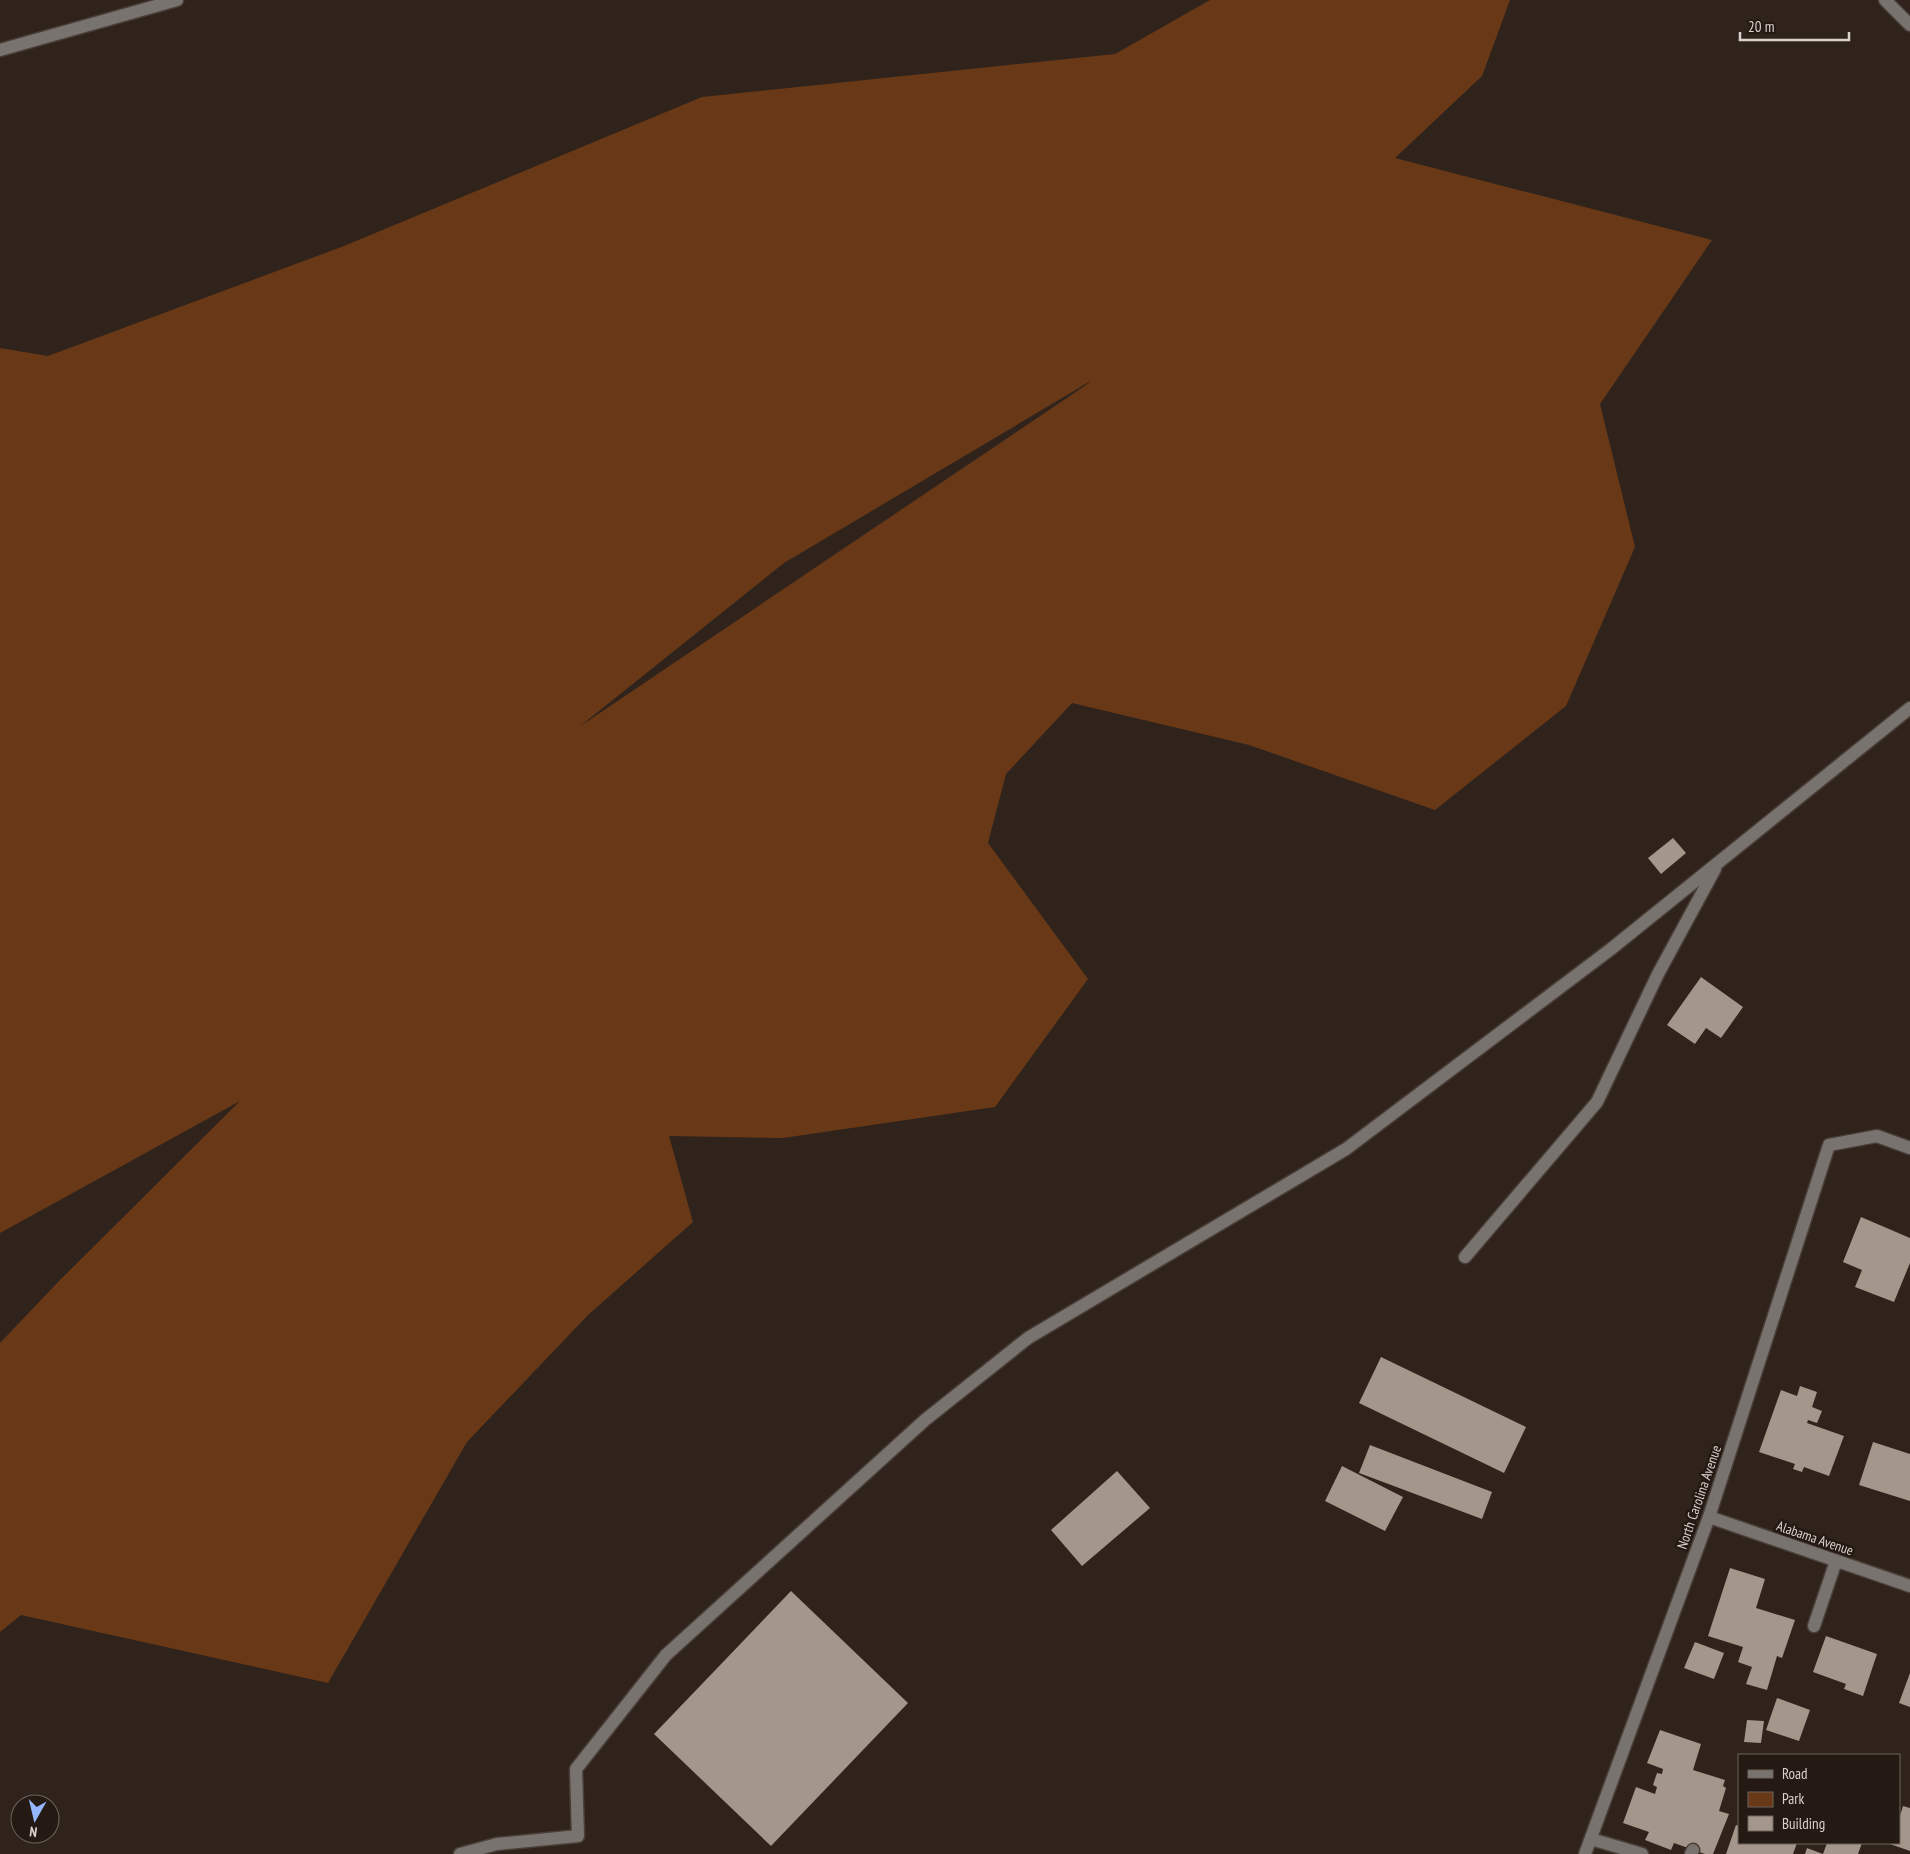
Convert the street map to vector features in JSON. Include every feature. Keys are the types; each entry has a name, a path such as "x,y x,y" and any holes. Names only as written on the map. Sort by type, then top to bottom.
{"street":[{"path":"0,50 177,0"},
{"path":"1886,0 1910,25"},
{"path":"460,1854 497,1844 578,1836 576,1769 666,1655 925,1420 1028,1338 1346,1149 1611,949 1910,708"},
{"path":"1465,1257 1597,1102 1658,974 1719,862"},
{"name":"North Carolina Avenue","path":"1585,1854 1710,1517 1829,1145 1877,1136 1910,1148"},
{"name":"Alabama Avenue","path":"1710,1517 1910,1586"},
{"path":"1814,1626 1836,1561"},
{"path":"1591,1839 1642,1854"}],"green space":[{"path":"1210,0 1510,0 1482,76 1395,158 1712,240 1600,404 1635,547 1566,706 1435,810 1249,745 1072,703 1006,774 988,843 1088,979 995,1107 783,1138 669,1136 693,1222 588,1315 467,1442 328,1683 21,1615 0,1632 0,1343 60,1280 240,1101 0,1233 0,348 48,356 344,246 702,97 1115,54","holes":["1089,383 579,727 784,563"]}],"building":[{"path":"1673,838 1686,853 1661,874 1648,858"},
{"path":"1701,977 1743,1007 1721,1038 1706,1028 1695,1044 1667,1025"},
{"path":"1861,1217 1910,1238 1910,1263 1894,1302 1855,1287 1862,1270 1843,1262"},
{"path":"1381,1357 1526,1427 1504,1473 1359,1403"},
{"path":"1800,1386 1817,1392 1812,1407 1822,1411 1817,1423 1808,1420 1807,1423 1844,1436 1829,1476 1804,1467 1802,1472 1793,1469 1795,1464 1759,1452 1781,1390 1797,1396"},
{"path":"1873,1442 1910,1454 1910,1501 1859,1485"},
{"path":"1370,1445 1492,1492 1482,1519 1359,1473"},
{"path":"1342,1466 1403,1497 1385,1531 1325,1501"},
{"path":"1117,1471 1150,1508 1082,1566 1051,1530"},
{"path":"1730,1568 1765,1579 1756,1608 1795,1620 1782,1658 1777,1656 1767,1690 1746,1684 1752,1667 1738,1662 1743,1647 1708,1636"},
{"path":"791,1591 908,1703 771,1846 654,1734"},
{"path":"1826,1636 1877,1654 1863,1696 1844,1689 1846,1684 1813,1672"},
{"path":"1695,1642 1724,1653 1714,1679 1684,1668"},
{"path":"1910,1673 1910,1707 1899,1703"},
{"path":"1777,1698 1810,1710 1799,1741 1766,1730"},
{"path":"1747,1720 1764,1721 1761,1743 1744,1742"},
{"path":"1660,1730 1701,1744 1693,1770 1725,1780 1723,1786 1726,1788 1719,1811 1729,1814 1713,1854 1705,1854 1674,1843 1671,1850 1645,1840 1649,1832 1623,1823 1636,1787 1655,1794 1657,1787 1653,1785 1657,1773 1662,1774 1663,1769 1647,1763"},
{"path":"1903,1806 1910,1808 1910,1851 1890,1844 1900,1844 1900,1816"},
{"path":"1736,1825 1738,1826 1738,1844 1797,1844 1793,1854 1726,1854"},
{"path":"1827,1844 1862,1844 1858,1854 1823,1854"},
{"path":"1807,1848 1823,1854 1805,1854"}]}
